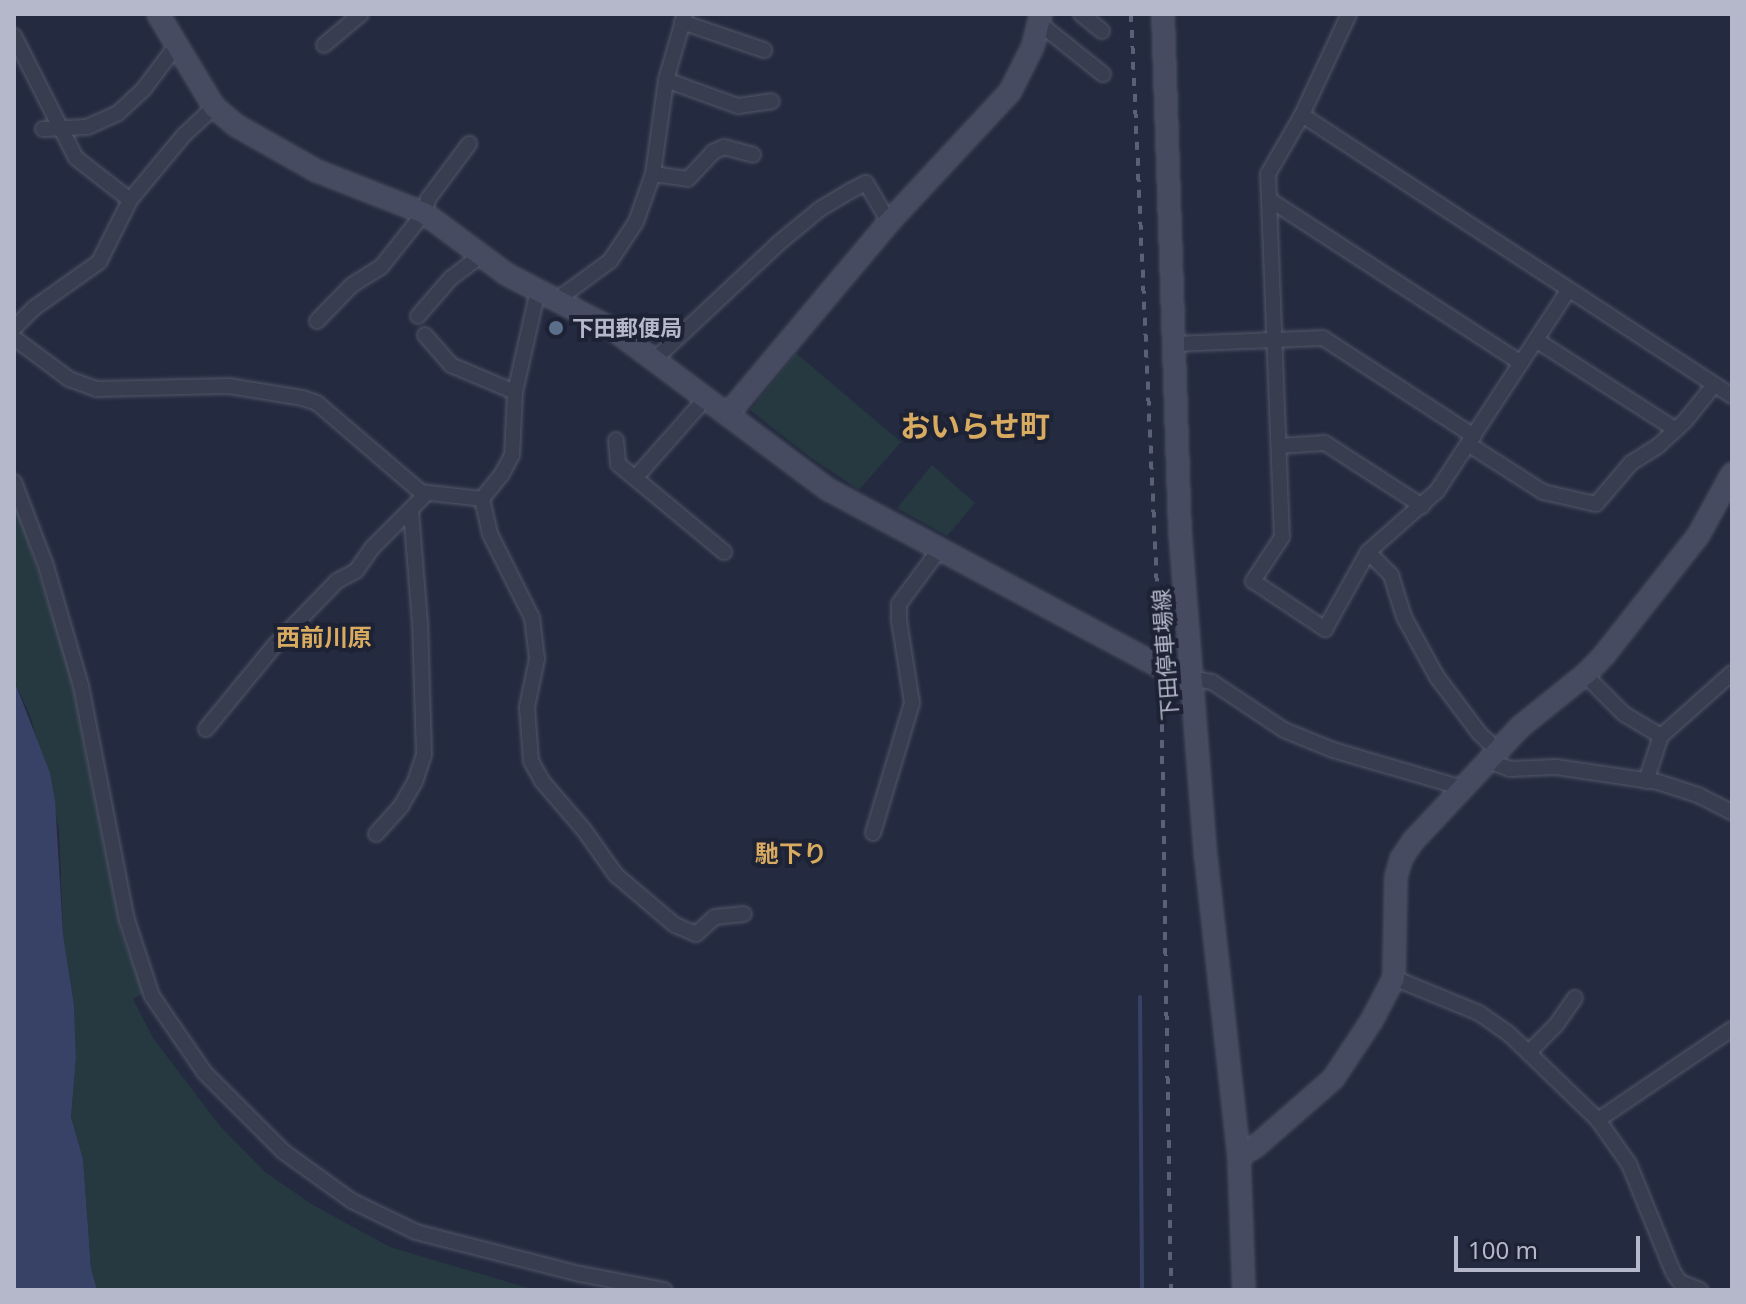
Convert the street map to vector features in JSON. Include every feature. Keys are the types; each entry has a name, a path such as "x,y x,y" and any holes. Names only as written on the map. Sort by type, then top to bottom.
{"street":[{"path":"158,14 214,107 237,126 317,171 424,213 480,256 538,290 593,316 829,490 1160,667 1212,682 1284,730 1321,745 1463,788"},
{"path":"324,45 361,14"},
{"path":"1081,14 1102,31"},
{"name":"下田停車場線","path":"1163,14 1180,531 1206,858 1239,1156 1244,1290"},
{"path":"1349,14 1302,115 1268,174 1282,537 1253,581 1325,629 1368,552 1437,491 1568,291"},
{"path":"558,299 610,261 636,222 653,174 666,80 684,18 764,50"},
{"path":"728,414 889,222 1010,92 1022,71 1040,19 1103,74"},
{"path":"14,36 83,166 130,200"},
{"path":"43,129 87,127 118,113 143,90 176,46"},
{"path":"666,80 738,106 772,101"},
{"path":"14,328 34,308 99,262 130,200 184,135 214,107"},
{"path":"1302,115 1732,396"},
{"path":"317,321 352,285 381,267 424,213 428,199 469,144"},
{"path":"653,174 688,179 713,152 724,147 753,155"},
{"path":"655,359 780,242 820,209 850,191 866,183 889,222"},
{"path":"1270,200 1521,363"},
{"path":"418,316 451,278 480,256"},
{"path":"482,499 502,474 512,455 515,392 538,290"},
{"path":"425,335 451,365 515,392"},
{"path":"14,338 69,379 96,389 250,387 317,403 421,492 482,499"},
{"path":"1175,344 1323,338 1543,492 1596,504 1631,463 1676,430 1714,385"},
{"path":"1536,340 1676,430"},
{"path":"636,477 706,398"},
{"path":"616,440 615,458 724,552"},
{"path":"1279,446 1325,443 1422,506"},
{"path":"1239,1156 1266,1138 1333,1079 1366,1030 1394,978 1394,900 1401,859 1413,841 1520,727 1585,675 1698,536 1732,474"},
{"path":"14,482 46,566 81,686 127,920 152,996 205,1073 284,1152 352,1201 416,1232 580,1274 664,1290"},
{"path":"206,729 275,645 337,581 356,571 373,547 427,493"},
{"path":"482,499 490,534 532,618 537,659 527,707 527,743 531,761 542,781 584,830 616,875 675,925 696,934 715,917 744,914"},
{"path":"376,834 401,806 415,782 424,755 422,653 411,511"},
{"path":"873,833 912,703 899,604 939,550"},
{"path":"1368,552 1391,575 1404,617 1437,677 1494,756 1510,769 1556,767 1646,781 1676,787 1732,812"},
{"path":"1646,781 1661,736 1732,673"},
{"path":"1585,675 1624,714 1661,736"},
{"path":"1394,978 1479,1013 1529,1052 1598,1120 1629,1164 1673,1272 1680,1282 1700,1290"},
{"path":"1529,1052 1556,1025 1575,998"},
{"path":"1598,1120 1732,1029"}],"shaded area":[{"path":"796,353 901,442 859,490 811,458 750,410"},
{"path":"932,465 975,503 947,536 897,508"},
{"path":"14,499 68,664 121,933 144,993 133,999 153,1038 220,1126 265,1172 313,1205 390,1247 535,1290 97,1290 91,1268 83,1159 71,1117 76,1058 74,1005 63,934 59,828 31,718 14,680"}],"water":[{"path":"14,680 50,773 55,800 63,934 74,1005 76,1058 71,1117 83,1159 91,1268 97,1290 14,1290"}],"waterway":[{"path":"1140,997 1142,1290"}],"railway":[{"path":"1131,14 1161,676 1171,1290"}],"place":[{"name":"下田郵便局","path":"556,328"}],"district":[{"name":"おいらせ町","path":"975,426"},
{"name":"西前川原","path":"324,637"},
{"name":"馳下り","path":"791,853"}]}
